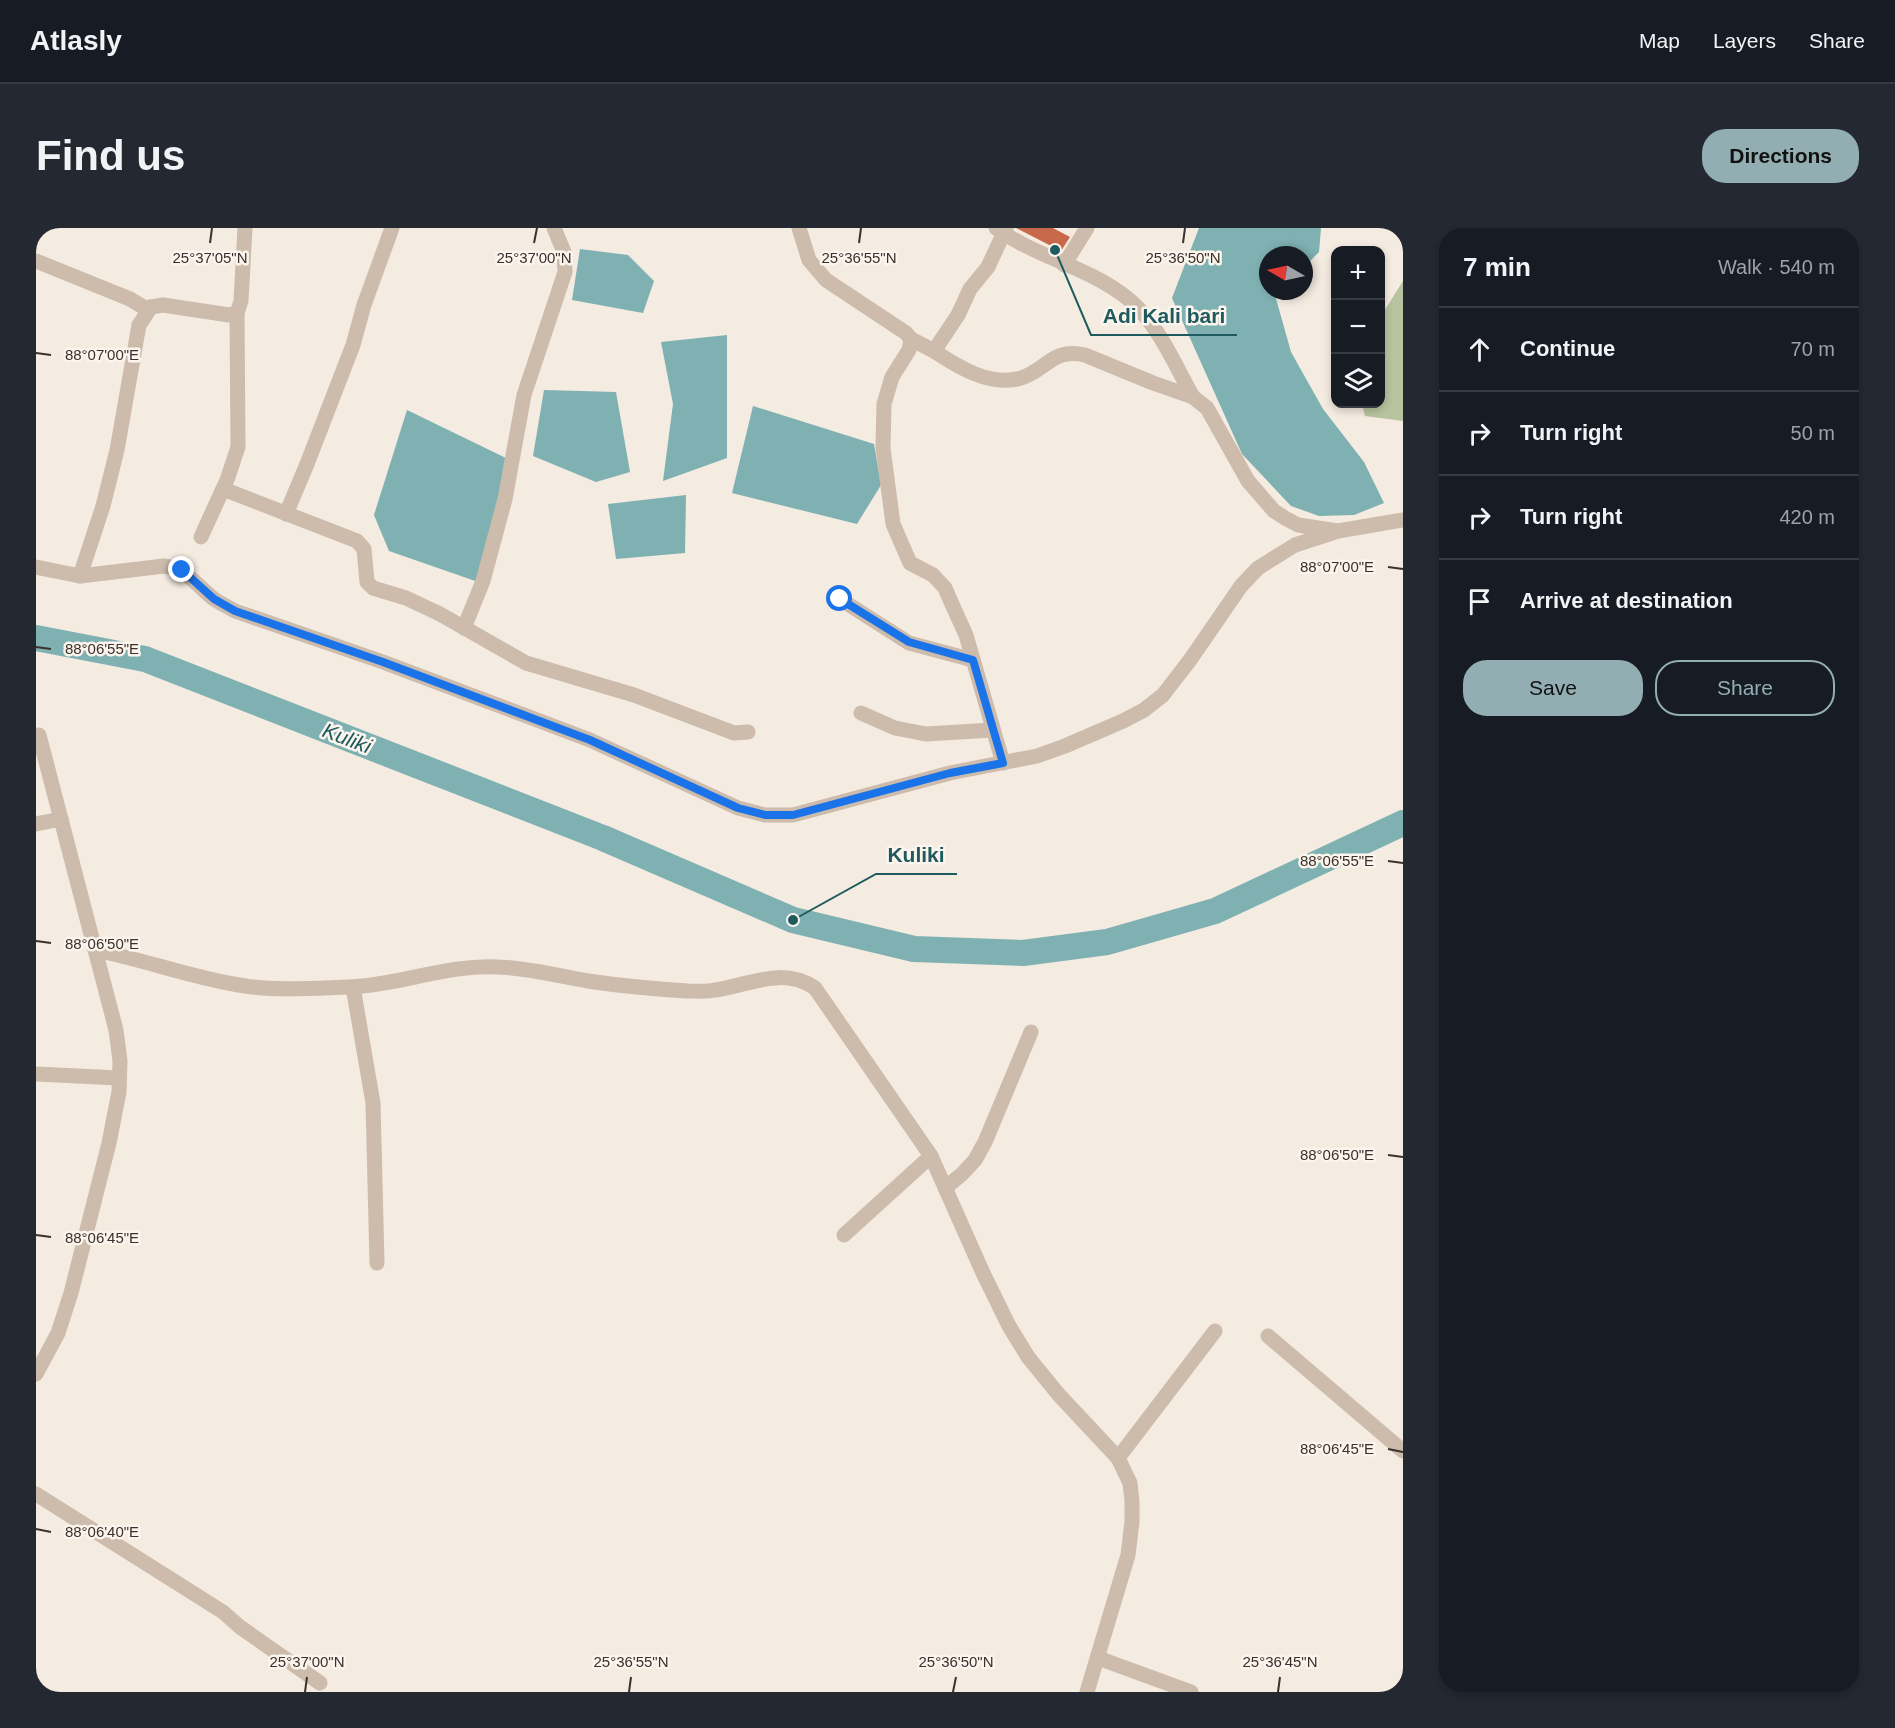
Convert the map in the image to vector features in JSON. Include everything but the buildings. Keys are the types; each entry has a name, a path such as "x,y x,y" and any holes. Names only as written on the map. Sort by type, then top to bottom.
{"street":[{"path":"201,537 224,489 238,447 237,313 241,302 245,228"},
{"path":"286,514 353,345 364,305 392,228"},
{"path":"464,628 483,581 506,499 524,395 565,272 564,252 554,228"},
{"path":"799,228 809,260 826,280 906,333 911,339 974,373 1009,380 1022,378 1063,354 1076,353 1193,397 1208,408 1248,481 1274,511 1299,525 1338,531"},
{"path":"1064,265 1087,228"},
{"path":"934,351 958,315 970,289 988,267 1002,230 1064,265 1109,285 1138,308 1155,330 1193,397"},
{"path":"36,261 130,298 145,308 163,305 229,315 237,313"},
{"path":"80,576 103,506 117,450 139,325 151,307"},
{"path":"911,339 909,350 892,377 884,404 883,448 893,524 910,562 933,575 945,588 966,635 1003,763"},
{"path":"224,489 357,541 364,549 367,582 373,588 406,598 526,663 634,695 734,733 748,732"},
{"path":"36,567 80,576 164,566 175,567 182,570 214,599 235,611 373,658 590,740 738,808 765,815 793,815 950,773 1037,756 1123,722 1144,710 1163,695 1191,660 1241,586 1258,568 1295,546 1338,531 1403,520"},
{"path":"840,599 909,642 973,660"},
{"path":"861,713 895,728 926,734 993,730"},
{"path":"36,1374 58,1334 71,1293 108,1143 118,1092 120,1061 116,1030 39,735"},
{"path":"36,824 61,819"},
{"path":"95,950 245,986 267,988 353,987 476,967 500,967 591,982 677,990 714,991 761,979 778,978 803,980 815,988 931,1156 983,1273 1018,1342 1059,1395 1118,1458 1130,1484 1132,1522 1128,1554 1087,1692"},
{"path":"353,987 373,1103 376,1263"},
{"path":"945,1188 975,1160 995,1119 1031,1032"},
{"path":"36,1074 119,1078"},
{"path":"844,1236 931,1156"},
{"path":"1118,1458 1215,1331"},
{"path":"1268,1336 1403,1451"},
{"path":"36,1494 223,1612 240,1627 320,1683"},
{"path":"1098,1658 1191,1692"}],"green space":[{"path":"1403,281 1403,421 1365,416 1363,408 1385,408 1385,310"}],"water":[{"path":"1199,228 1321,228 1319,252 1313,258 1313,246 1259,246 1259,300 1276,300 1291,352 1323,409 1364,462 1384,503 1354,515 1319,516 1291,506 1242,454 1172,298"},
{"path":"580,249 628,255 654,281 643,313 572,300"},
{"path":"727,335 727,458 663,481 673,404 661,342"},
{"path":"544,390 616,392 630,472 596,482 533,456"},
{"path":"753,406 874,444 881,485 857,524 732,493"},
{"path":"407,410 512,461 481,583 389,551 374,515"},
{"path":"686,495 685,553 616,559 608,504"}],"waterway":[{"name":"Kuliki","path":"36,638 145,659 603,838 793,920 914,949 1023,953 1107,942 1215,911 1403,823"}],"place":[{"name":"Adi Kali bari","path":"1055,250"},
{"name":"Kuliki","path":"793,920"}],"route":[{"path":"182,570 214,599 235,611 383,662 590,740 738,808 765,815 793,815 950,773 1003,763 973,660 909,642 840,599"}]}
